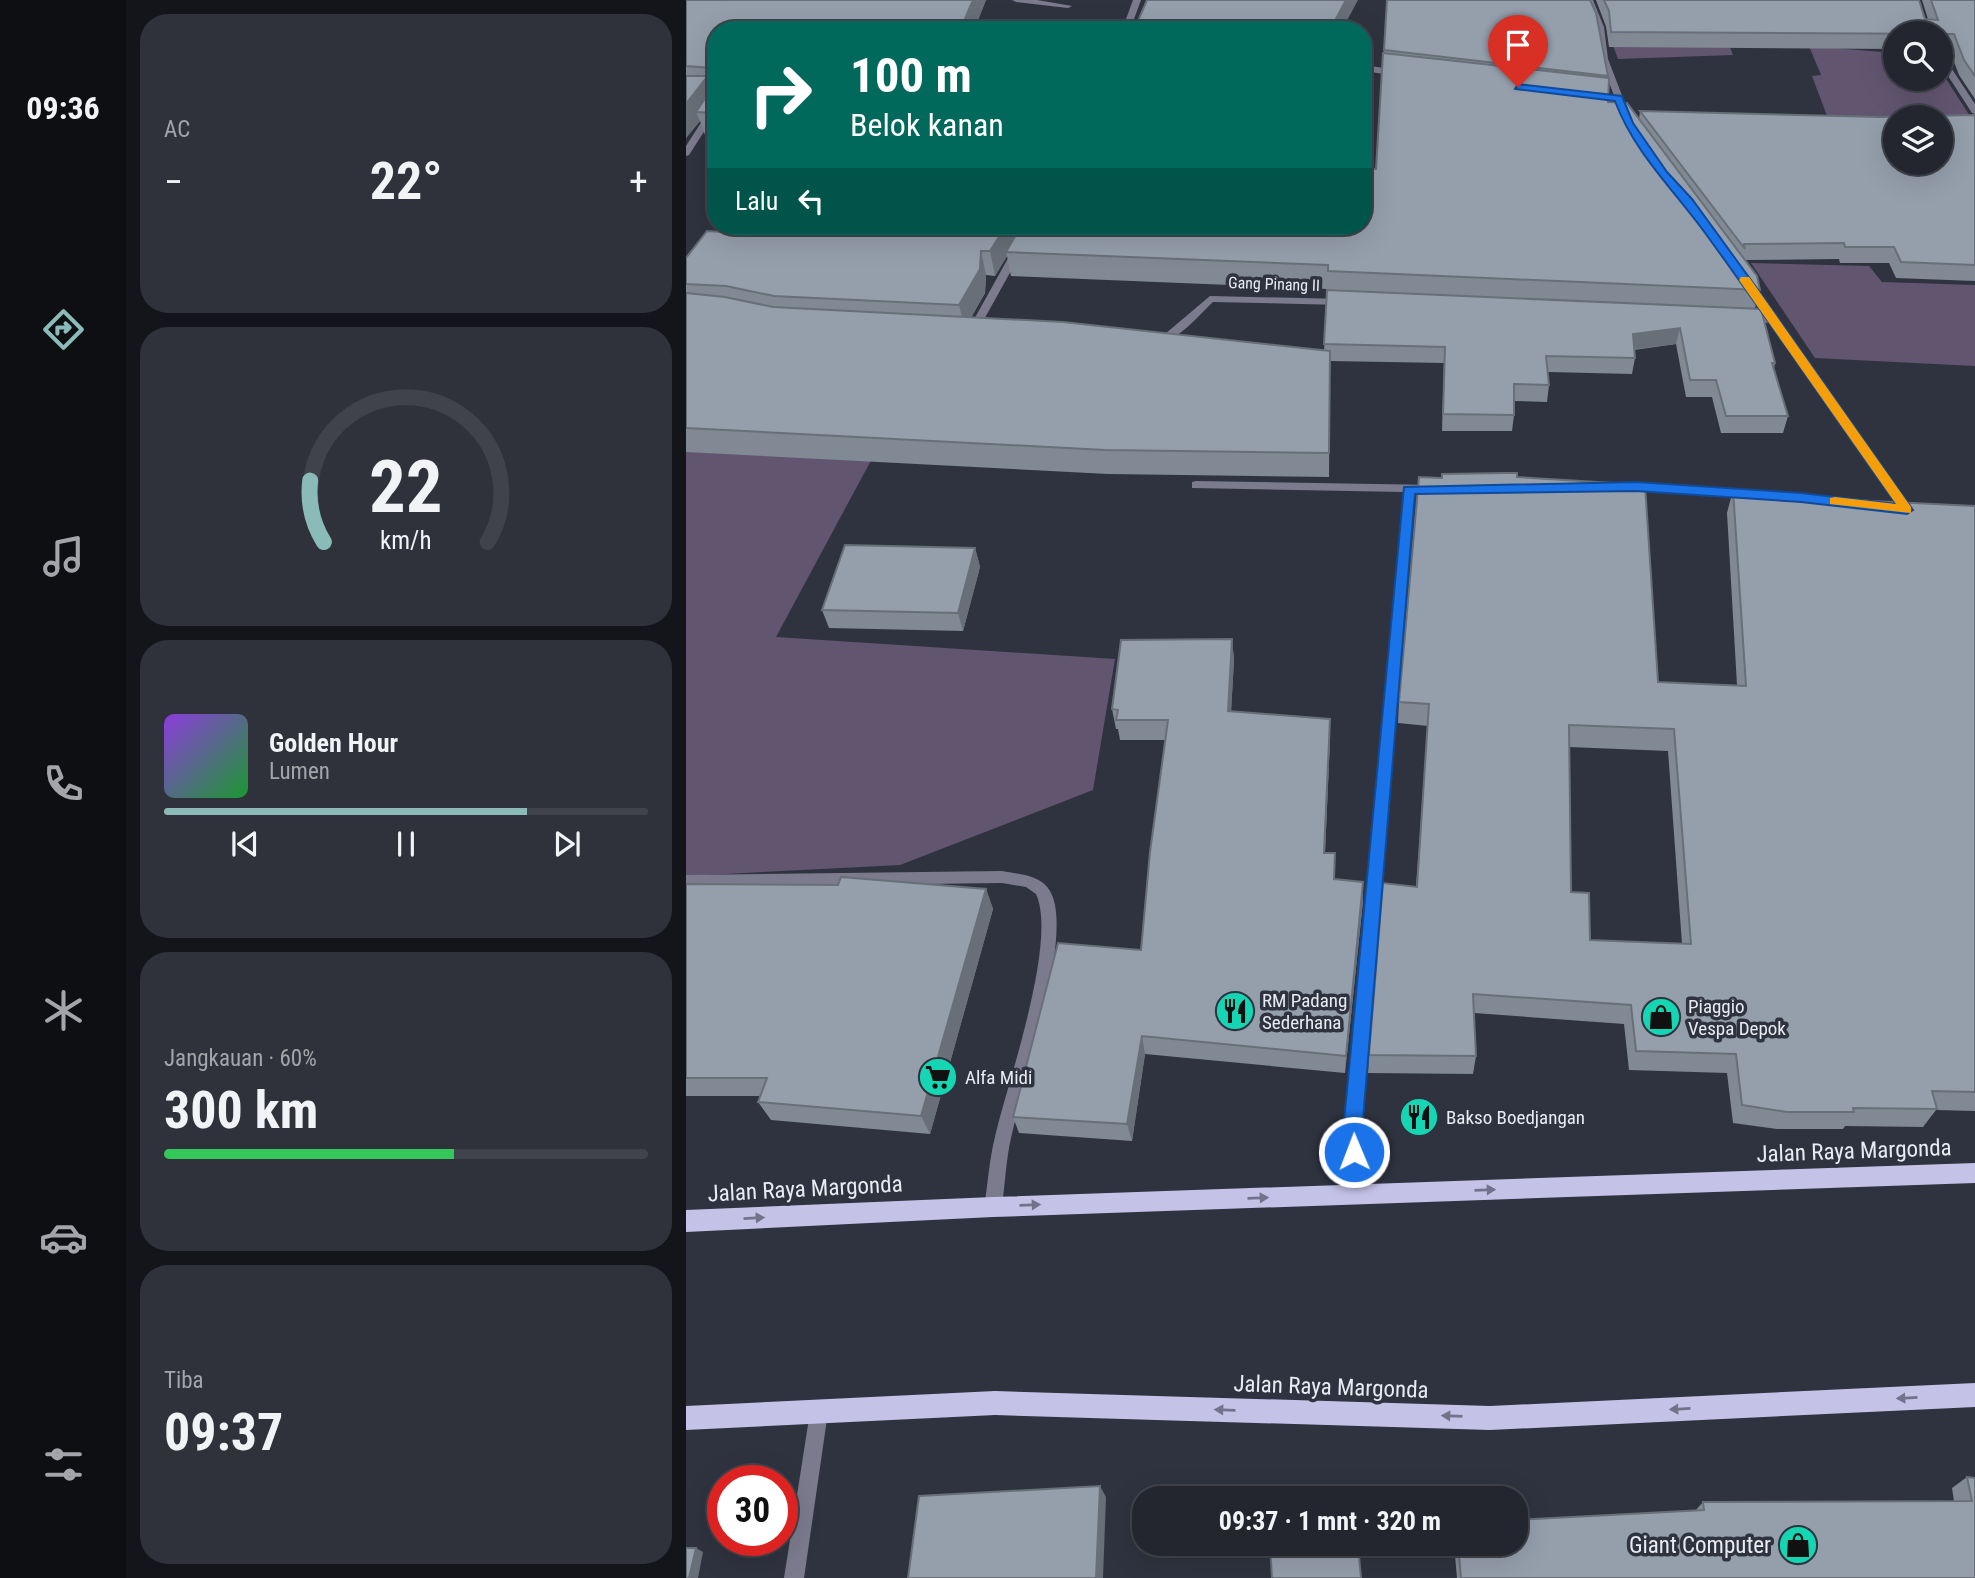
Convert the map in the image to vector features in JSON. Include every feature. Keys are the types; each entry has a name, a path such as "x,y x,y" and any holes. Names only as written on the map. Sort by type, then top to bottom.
{"main road":[{"name":"Jalan Raya Margonda","path":"686,1221 993,1207 1975,1173"},
{"name":"Jalan Raya Margonda","path":"686,1418 995,1403 1490,1418 1975,1395"}],"street":[{"path":"1016,0 1068,6"},
{"path":"1129,21 1137,0"},
{"path":"1590,0 1600,27 1604,59 1635,134"},
{"path":"1372,69 1408,74"},
{"path":"1953,77 1975,111"},
{"path":"1606,97 1619,98"},
{"path":"686,153 707,120"},
{"path":"971,334 1026,235"},
{"path":"1743,277 1907,510"},
{"name":"Gang Pinang II","path":"1145,343 1169,336 1210,299 1351,303"},
{"path":"1734,318 1774,320"},
{"path":"957,333 985,334"},
{"path":"1196,485 1449,489"},
{"path":"1609,487 1759,494"},
{"path":"1357,1194 1352,1132 1409,490"},
{"path":"1893,508 1920,510"},
{"path":"686,881 1002,877 1035,884 1045,896 1051,932 1030,1033 1003,1139 993,1207"},
{"path":"794,1578 818,1412"}],"shaded area":[{"path":"1596,0 1720,21 1733,55 1618,59"},
{"path":"1809,46 1883,52 1883,91 1953,90 1975,124 1953,119 1953,105 1883,105 1883,119 1829,121 1812,76 1821,75"},
{"path":"1751,263 1869,266 1882,282 1975,285 1975,366 1815,358"},
{"path":"686,418 889,427 776,637 1115,659 1093,790 900,865 686,876"}],"building":[{"path":"686,0 973,0 964,21 707,21 707,68 686,66"},
{"path":"1147,0 1346,0 1335,21 1138,21"},
{"path":"1387,0 1590,0 1596,13 1608,76 1384,50"},
{"path":"1604,0 1919,0 1925,19 1938,20 1931,0 1975,0 1975,76 1964,60 1953,34 1953,21 1883,21 1883,34 1611,32 1609,11"},
{"path":"1383,53 1609,78 1608,102 1627,103 1757,276 1760,290 1328,271 1328,265 1006,252 1016,235 1372,235 1372,169 1376,169"},
{"path":"686,76 707,77 686,104"},
{"path":"707,96 707,113 696,112"},
{"path":"1640,111 1883,117 1883,175 1953,175 1953,115 1975,115 1975,265 1901,262 1894,247 1845,247 1844,243 1744,244 1745,249"},
{"path":"707,231 707,235 1000,235 990,251 981,251 980,269 959,305 774,296 726,286 686,284 686,258"},
{"path":"1327,290 1761,309 1775,363 1772,363 1788,416 1726,416 1716,380 1690,380 1680,328 1633,334 1635,358 1546,356 1549,385 1514,384 1514,415 1443,414 1445,347 1324,344"},
{"path":"686,293 725,297 773,307 1063,322 1330,351 1329,453 1105,450 686,428"},
{"path":"1517,473 1517,477 1645,485 1658,682 1746,686 1733,490 1975,506 1975,1092 1932,1091 1937,1109 1853,1108 1854,1112 1787,1112 1742,1105 1736,1054 1636,1051 1631,1005 1473,994 1476,1056 1369,1055 1383,883 1417,887 1429,704 1399,702 1419,477 1442,478 1442,474","holes":["1569,725 1674,729 1691,944 1590,940 1589,893 1571,892"]},
{"path":"845,545 975,548 958,613 822,610"},
{"path":"1232,639 1228,711 1330,719 1324,853 1335,853 1334,879 1363,882 1346,1056 1142,1036 1127,1124 1013,1117 1058,943 1141,950 1150,852 1168,720 1116,720 1118,710 1112,709 1121,640"},
{"path":"841,877 986,889 921,1116 758,1102 767,1078 686,1078 686,884 838,885"},
{"path":"1967,1477 1975,1478 1975,1578 1461,1578 1459,1556 1528,1556 1528,1519 1704,1510 1703,1502 1972,1501"},
{"path":"1100,1486 1096,1578 908,1578 919,1496"},
{"path":"686,1548 696,1548 689,1578 686,1578"},
{"path":"1271,1556 1359,1556 1361,1578 1272,1578"}],"slow traffic":[{"path":"1745,280 1907,510 1835,501"}],"place":[{"name":"RM Padang Sederhana","path":"1235,1011"},
{"name":"Piaggio Vespa Depok","path":"1661,1017"},
{"name":"Alfa Midi","path":"938,1077"},
{"name":"Bakso Boedjangan","path":"1419,1117"},
{"name":"Giant Computer","path":"1798,1545"}],"route":[{"path":"1354,1152 1352,1132 1409,490 1636,486 1801,497 1907,510 1760,300 1688,201 1663,174 1628,123 1619,98 1518,87"}]}
